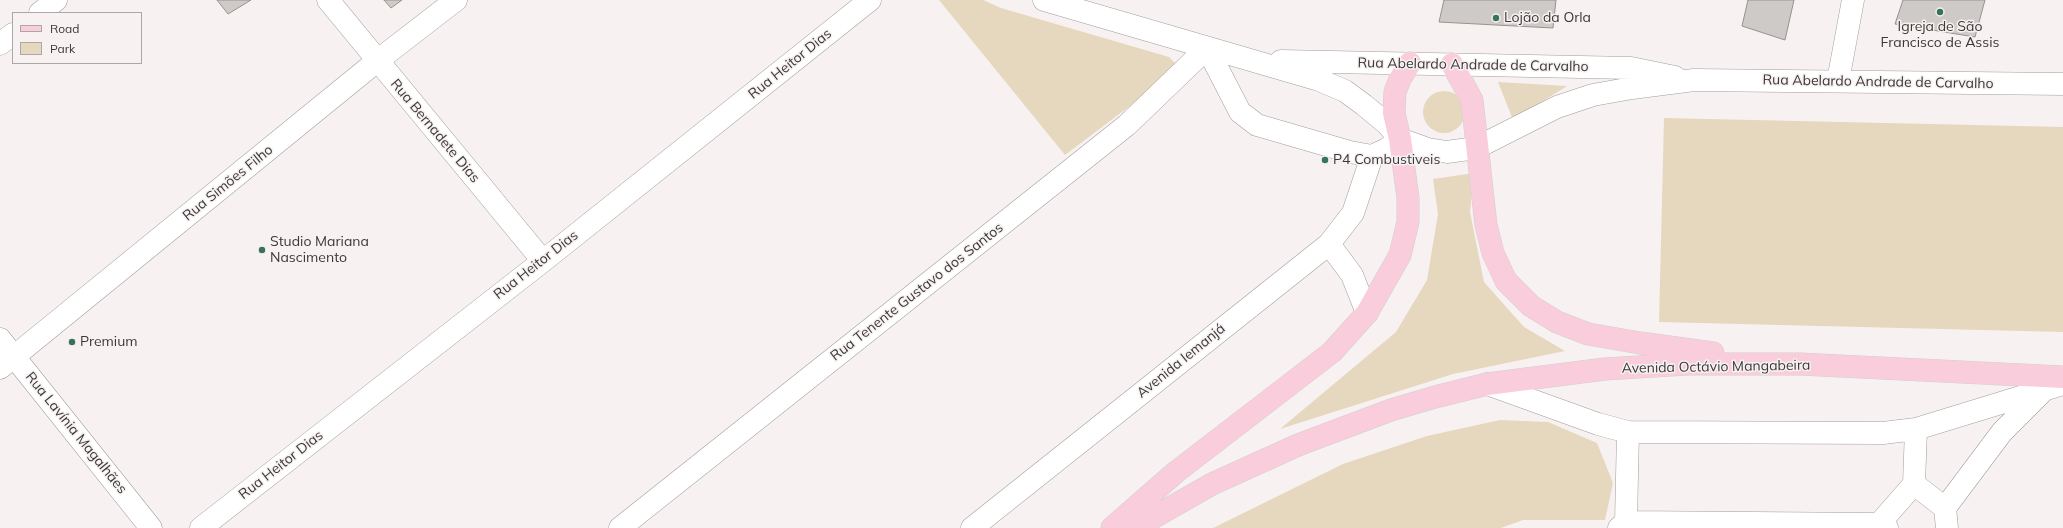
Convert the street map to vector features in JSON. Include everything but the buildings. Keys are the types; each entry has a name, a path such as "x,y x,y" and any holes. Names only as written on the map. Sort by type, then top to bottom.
{"main road":[{"path":"1112,528 1176,472 1332,352 1367,312 1400,255 1408,222 1408,198 1400,139 1394,113 1395,92 1400,79 1410,63"},
{"path":"1452,64 1472,100 1483,206 1493,253 1506,281 1531,306 1557,322 1588,334 1640,343 1800,364"},
{"name":"Avenida Octávio Mangabeira","path":"1135,528 1212,484 1298,445 1391,410 1487,384 1605,369 1688,364 1800,364 2063,377"}],"street":[{"path":"41,12 56,0"},
{"name":"Rua Bernadete Dias","path":"328,0 543,261"},
{"name":"Rua Simões Filho","path":"7,362 377,61 456,0"},
{"name":"Rua Heitor Dias","path":"201,528 543,261 870,0"},
{"name":"Rua Abelardo Andrade de Carvalho","path":"1044,0 1319,80 1344,91 1387,124 1400,139 1434,150 1447,152 1476,148 1557,107 1594,95 1632,88 1694,80 2063,84"},
{"path":"1838,81 1853,0"},
{"path":"0,44 12,35"},
{"path":"1207,48 1240,112 1257,125 1350,152 1372,156 1387,149 1400,139"},
{"name":"Rua Tenente Gustavo dos Santos","path":"620,528 1127,125 1207,48"},
{"name":"Rua Abelardo Andrade de Carvalho","path":"1251,60 1631,68 1694,80"},
{"name":"Avenida Iemanjá","path":"972,528 1329,244 1353,213 1372,156"},
{"path":"1329,244 1352,275 1367,312"},
{"name":"Rua Lavínia Magalhães","path":"0,339 7,362 151,528"},
{"path":"1487,384 1598,424 1628,432 1883,433 1916,429 2054,387"},
{"path":"1914,484 1946,518 2002,432 2054,387"},
{"path":"1628,432 1623,525 1883,526 1914,484 1916,429"}],"green space":[{"path":"939,0 983,0 1001,8 1169,57 1177,65 1163,81 1065,155"},
{"path":"1498,82 1567,86 1513,120"},
{"path":"1440,91 1448,91 1456,94 1462,100 1465,112 1462,124 1456,130 1448,133 1440,133 1432,130 1426,124 1423,116 1423,108 1426,100 1432,94"},
{"path":"1664,118 2063,127 2063,332 1659,322"},
{"path":"1474,173 1470,212 1484,282 1524,327 1565,351 1453,374 1280,429 1396,332 1427,280 1438,214 1433,179"},
{"path":"1500,420 1548,422 1597,443 1613,483 1605,520 1523,520 1501,528 1213,528 1343,464 1427,436"}],"place":[{"name":"Igreja de São Francisco de Assis","path":"1940,12"},
{"name":"Lojão da Orla","path":"1496,18"},
{"name":"P4 Combustiveis","path":"1325,160"},
{"name":"Studio Mariana Nascimento","path":"262,250"},
{"name":"Premium","path":"72,342"}]}
